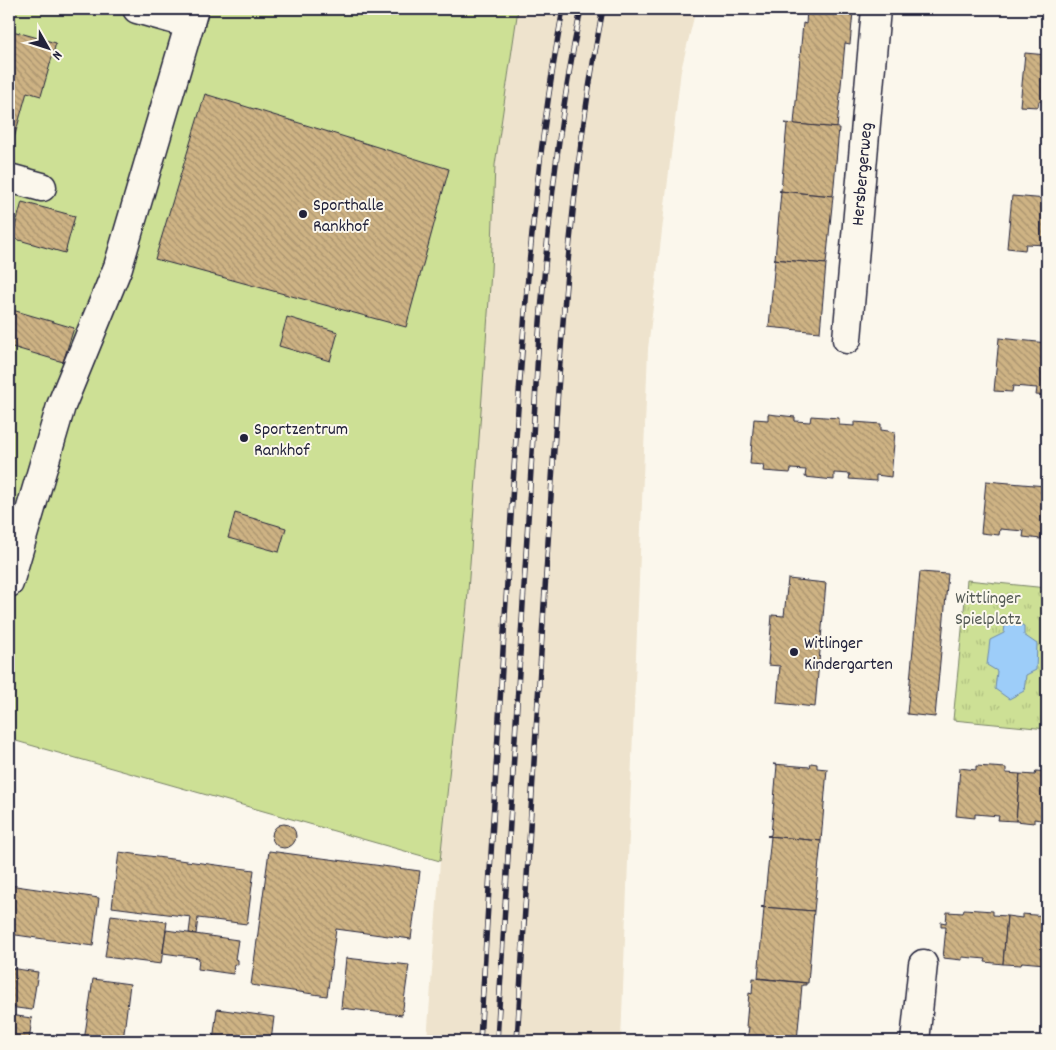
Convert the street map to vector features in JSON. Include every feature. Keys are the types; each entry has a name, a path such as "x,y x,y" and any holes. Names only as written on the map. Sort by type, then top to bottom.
{"street":[{"path":"9,583 61,406 118,266 192,16 137,9"},
{"name":"Hersbergerweg","path":"847,339 876,9"},
{"path":"9,178 42,187"},
{"path":"914,1041 923,964"}],"shaded area":[{"path":"518,9 696,9 681,70 648,349 621,1041 427,1041 440,861 467,605 495,165"}],"green space":[{"name":"Sportzentrum Rankhof","path":"9,9 518,9 495,165 491,272 467,605 440,861 9,739"},
{"name":"Wittlinger Spielplatz","path":"967,580 1047,588 1047,729 953,720"}],"water":[{"path":"1014,621 1024,626 1024,635 1037,644 1036,670 1026,675 1024,691 1009,699 995,689 997,671 987,665 990,640 1004,633 1005,625"}],"building":[{"path":"807,9 853,12 850,44 845,43 837,128 794,124 803,23 806,24"},
{"path":"9,30 56,43 41,96 27,92 9,156"},
{"path":"1025,53 1047,55 1047,102 1039,101 1038,107 1020,106"},
{"name":"Sporthalle Rankhof","path":"205,94 449,169 406,327 155,259"},
{"path":"785,123 839,128 833,196 779,191 781,191 787,124"},
{"path":"779,191 833,196 826,264 773,259 775,259 781,192"},
{"path":"1012,196 1047,199 1047,245 1026,244 1025,250 1007,248"},
{"path":"22,202 75,216 65,253 12,238"},
{"path":"773,259 826,264 820,332 767,327 769,326 775,260"},
{"path":"9,309 74,328 63,362 9,346"},
{"path":"287,317 338,332 330,361 279,346"},
{"path":"999,338 1047,343 1047,396 1036,395 1037,388 1013,386 1012,392 994,391"},
{"path":"768,414 795,417 795,421 810,422 811,416 839,418 839,425 854,426 854,422 881,424 881,430 895,432 891,477 876,475 876,481 849,479 850,474 834,473 834,480 805,477 806,470 791,469 790,473 763,471 764,465 750,464 754,419 768,420"},
{"path":"986,481 1046,486 1041,539 1023,537 1024,531 1000,529 999,535 981,533"},
{"path":"1046,486 1047,539 1041,539"},
{"path":"235,513 286,528 279,552 228,538"},
{"path":"920,572 948,574 935,717 907,714"},
{"name":"Witlinger Kindergarten","path":"788,579 826,583 815,707 777,703 780,666 768,665 772,615 784,616"},
{"path":"811,763 817,764 817,768 827,769 821,841 767,836 771,835 777,765 773,764 810,767"},
{"path":"976,766 1006,768 1006,773 1020,774 1016,821 998,820 999,816 975,814 975,818 956,816 960,768 976,770"},
{"path":"1036,771 1047,772 1047,821 1034,819 1034,823 1016,821 1020,774 1035,775"},
{"path":"284,824 293,827 296,836 293,845 284,848 275,845 272,836 275,827"},
{"path":"771,836 821,841 814,911 761,907 764,906"},
{"path":"269,851 420,871 411,939 336,929 327,996 251,985"},
{"path":"119,852 254,870 247,924 198,918 196,934 189,933 191,917 112,907"},
{"path":"9,885 99,898 93,946 9,934"},
{"path":"761,907 814,911 808,983 758,978 764,908"},
{"path":"964,909 993,911 993,915 1007,916 1003,964 985,962 986,959 962,957 962,960 943,958 946,927 941,927 941,922 946,923 947,912 963,913"},
{"path":"1022,914 1047,916 1047,968 1045,968 1045,964 1022,962 1021,965 1003,964 1007,916 1022,918"},
{"path":"111,915 167,922 161,964 105,957"},
{"path":"166,930 238,940 235,959 238,960 238,965 234,964 233,974 198,969 199,958 163,953"},
{"path":"346,958 409,965 402,1015 341,1008"},
{"path":"9,968 38,972 32,1010 9,1007"},
{"path":"753,978 806,983 806,985 802,985 797,1041 747,1041 749,1027 746,1027 749,993 752,994"},
{"path":"93,979 130,984 123,1041 84,1041"},
{"path":"217,1009 274,1017 271,1041 213,1041"},
{"path":"9,1015 32,1018 29,1041 9,1041"}],"railway":[{"path":"480,1041 523,335 535,204 552,74 563,9"},
{"path":"497,1041 539,335 555,171 566,90 581,9"},
{"path":"517,1041 550,511 568,259 582,133 603,9"}],"place":[{"name":"Sporthalle Rankhof","path":"303,214"},
{"name":"Sportzentrum Rankhof","path":"244,438"},
{"name":"Witlinger Kindergarten","path":"794,652"}]}
